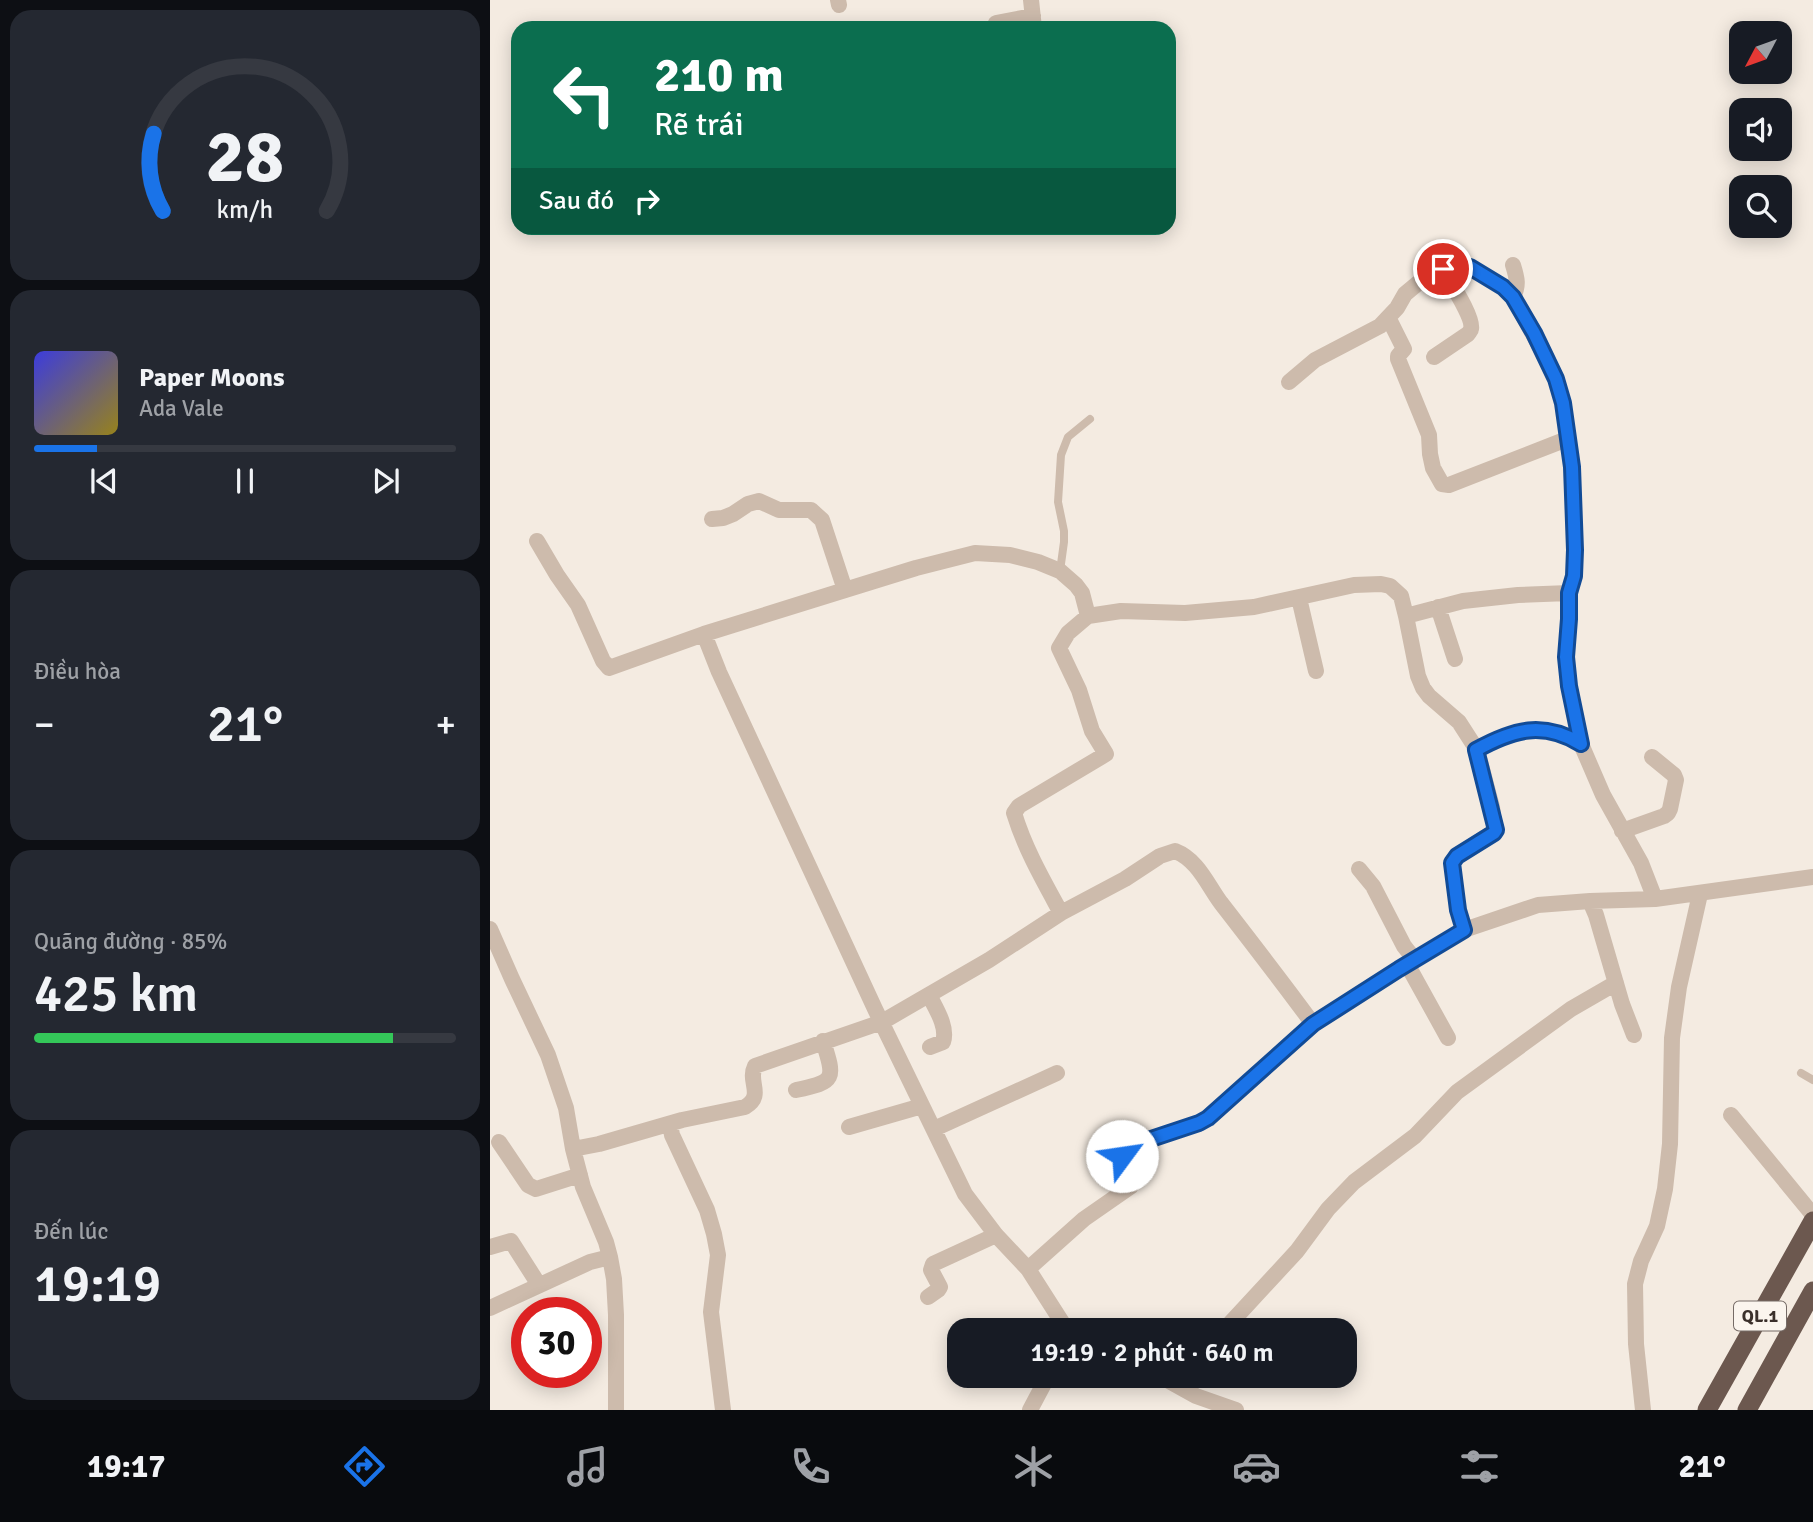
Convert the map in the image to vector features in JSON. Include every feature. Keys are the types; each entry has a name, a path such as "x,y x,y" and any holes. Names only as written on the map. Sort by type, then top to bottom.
{"highway":[{"name":"QL.1","path":"1707,1410 1813,1221"},
{"name":"QL.1","path":"1747,1410 1813,1291"}],"street":[{"path":"1005,21 1033,15"},
{"path":"1513,265 1518,283 1513,297"},
{"path":"1289,382 1315,360 1380,326 1389,319 1405,294 1416,284 1443,269 1470,267 1503,287 1513,297 1556,379 1563,403 1572,467 1575,550 1574,576 1569,593 1566,657 1581,744 1598,785 1641,863 1655,899"},
{"path":"1434,357 1471,330 1465,307 1443,269"},
{"path":"1389,319 1404,349 1398,359 1429,435 1433,468 1442,484 1448,485 1567,439"},
{"path":"712,519 723,518 759,501 779,510 811,510 822,520 845,590"},
{"path":"537,541 578,605 603,661 610,668 845,590 975,553 1010,555 1060,571 1082,593 1088,617"},
{"path":"1061,913 1035,867 1014,813 1019,806 1106,754 1092,731 1079,690 1059,648 1068,633 1088,617 1121,611 1216,611 1254,607 1354,585 1381,584 1390,586 1401,596 1423,688 1459,722 1476,750 1496,830 1457,856 1452,863 1458,910 1464,930"},
{"path":"1406,616 1463,601 1569,593"},
{"path":"1299,598 1315,671"},
{"path":"1438,607 1455,660"},
{"path":"704,635 882,1022 965,1194 996,1235 1028,1269 1059,1318"},
{"path":"1476,750 1507,735 1535,729 1566,735 1581,744"},
{"path":"1622,831 1664,816 1670,808 1676,780 1669,769 1652,757"},
{"path":"573,1149 745,1107 753,1102 755,1097 752,1073 755,1066 882,1022 989,960 1061,913 1125,880 1160,856 1175,851 1185,855 1197,867 1313,1024"},
{"path":"1359,869 1373,886 1448,1038"},
{"path":"1028,1269 1084,1219 1130,1186 1122,1156 1124,1150 1208,1118 1313,1024 1464,930 1538,905 1655,899 1813,877"},
{"path":"1643,1410 1636,1344 1635,1284 1641,1261 1657,1226 1665,1189 1670,1144 1672,1038 1679,987 1700,894"},
{"path":"1590,901 1634,1035"},
{"path":"492,938 548,1055 566,1108 580,1175 610,1257 616,1315 616,1410"},
{"path":"1236,1318 1297,1251 1328,1209 1354,1182 1415,1136 1457,1092 1571,1009 1616,983"},
{"path":"929,995 941,1019 945,1037 943,1042 930,1047"},
{"path":"796,1090 825,1083 831,1076 831,1065 823,1041"},
{"path":"934,1129 1057,1073"},
{"path":"849,1127 922,1106"},
{"path":"1731,1115 1813,1215"},
{"path":"670,1124 672,1135 707,1210 716,1244 718,1255 711,1312 723,1410"},
{"path":"499,1142 532,1189 580,1175"},
{"path":"928,1297 940,1287 931,1270 933,1264 996,1235"},
{"path":"490,1247 511,1241 539,1285"},
{"path":"490,1308 590,1262 610,1257"},
{"path":"1030,1410 1042,1388"},
{"path":"1187,1388 1196,1396 1236,1410"}],"lane":[{"path":"1060,571 1064,531 1058,502 1061,455 1068,437 1090,419"},
{"path":"1801,1073 1813,1080"}],"route":[{"path":"1122,1156 1124,1150 1130,1146 1208,1118 1313,1024 1464,930 1458,910 1453,859 1496,830 1476,750 1507,735 1535,729 1566,735 1581,744 1566,657 1569,593 1574,576 1575,550 1572,467 1563,403 1548,360 1513,297 1503,287 1470,267 1443,269"}]}
